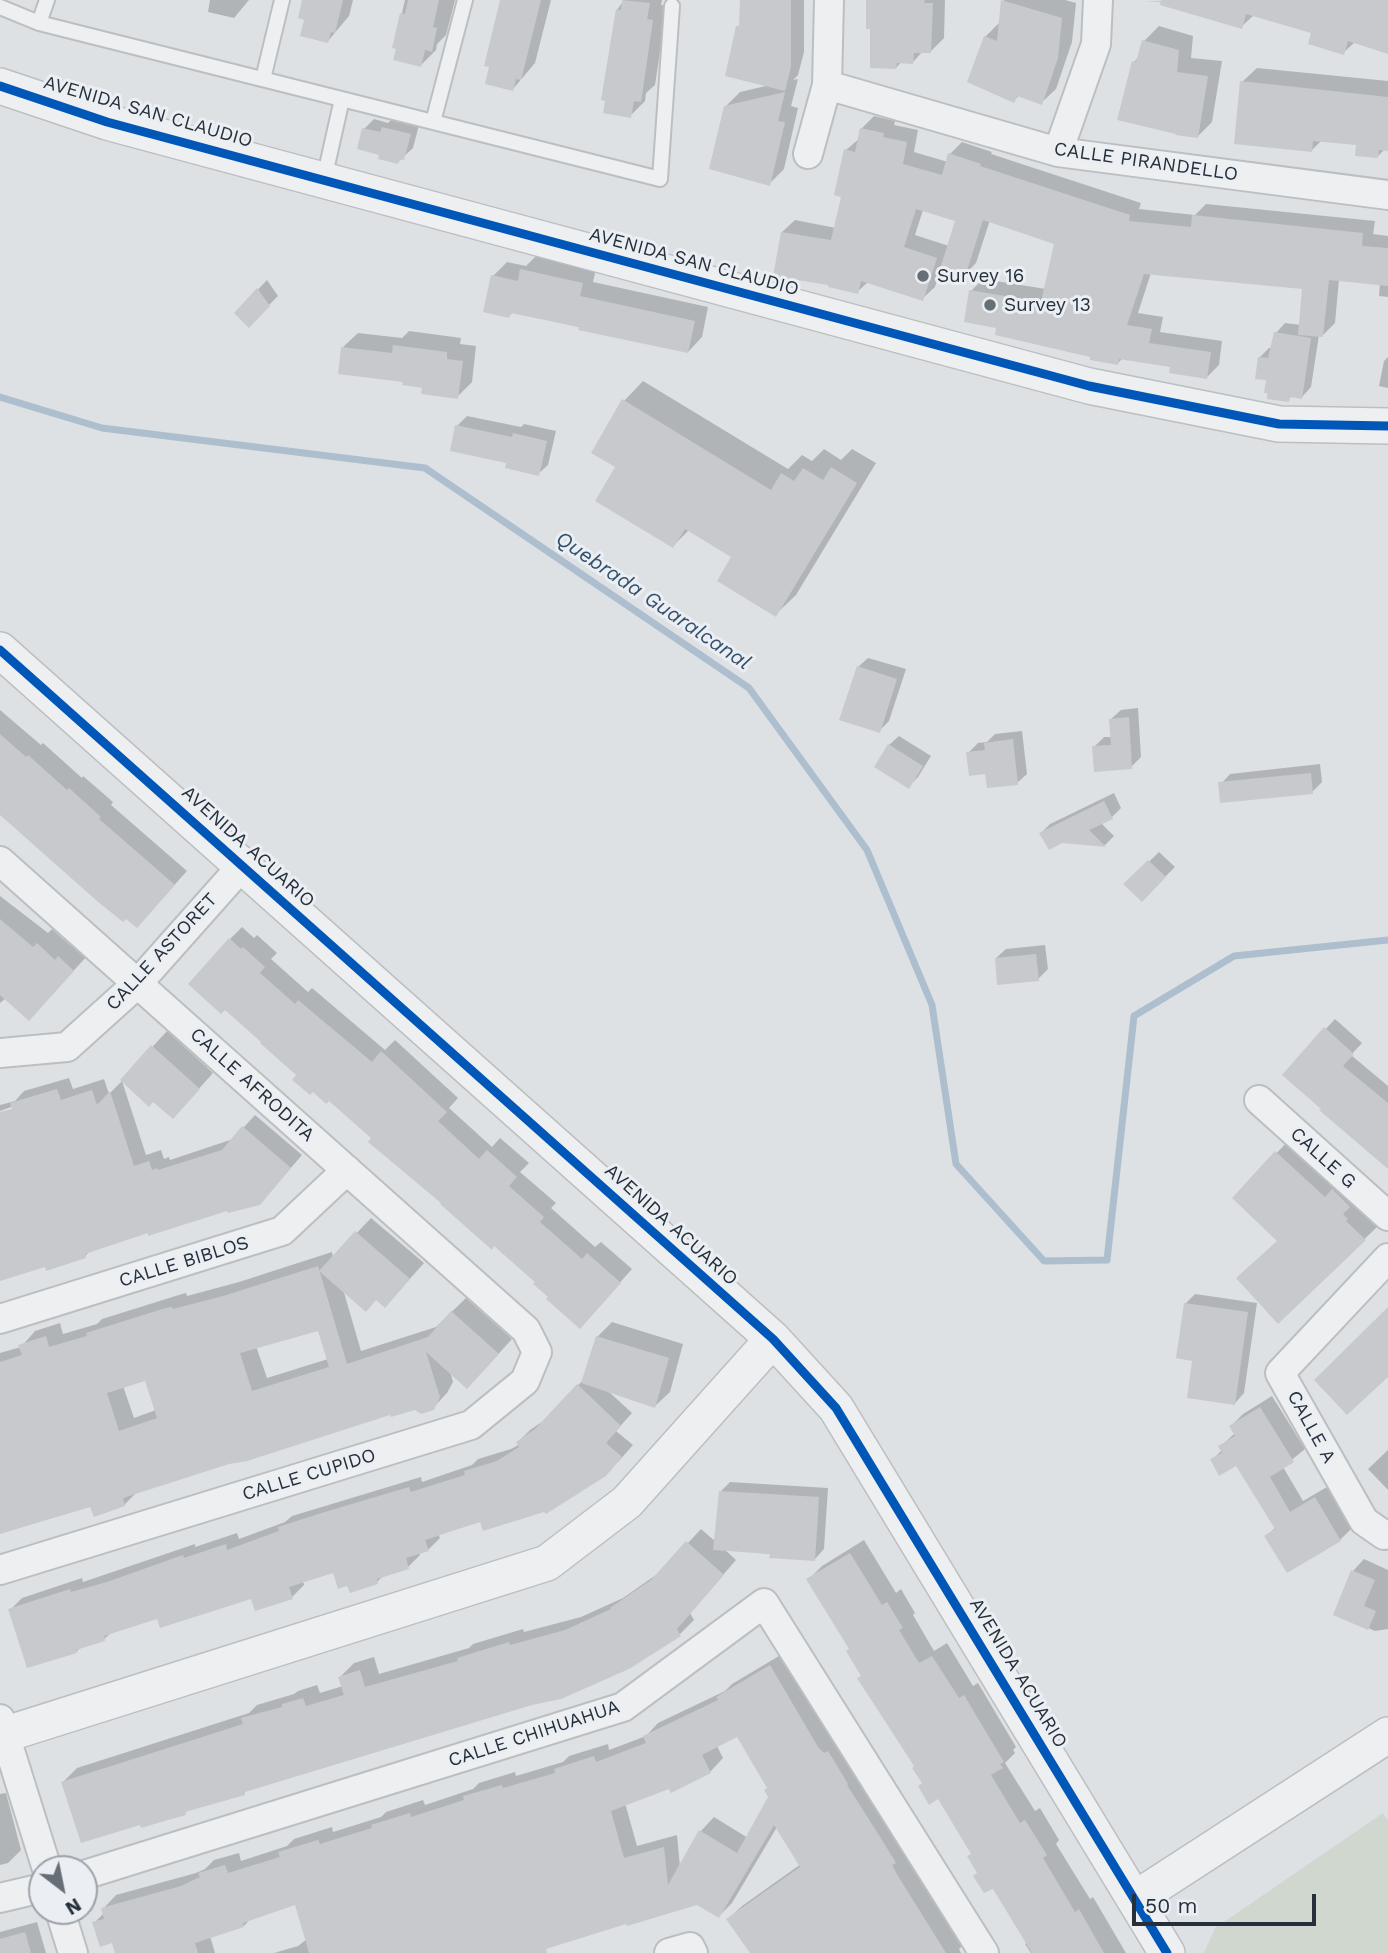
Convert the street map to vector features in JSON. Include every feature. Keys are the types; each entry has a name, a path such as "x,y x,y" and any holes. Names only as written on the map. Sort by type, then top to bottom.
{"street":[{"path":"808,154 827,85 829,0"},
{"path":"1058,152 1096,44 1098,0"},
{"name":"CALLE PIRANDELLO","path":"827,85 1058,152 1388,195"},
{"name":"AVENIDA SAN CLAUDIO","path":"0,86 107,122 1089,386 1279,424 1388,426"},
{"name":"AVENIDA ACUARIO","path":"0,650 773,1339 836,1409 1167,1953"},
{"name":"CALLE AFRODITA","path":"0,861 503,1311"},
{"name":"CALLE ASTORET","path":"0,1053 67,1047 138,983 242,866"},
{"name":"CALLE G","path":"1259,1100 1388,1216"},
{"name":"CALLE BIBLOS","path":"0,1319 282,1231 347,1170"},
{"name":"CALLE A","path":"1388,1258 1280,1373 1364,1521 1384,1535 1388,1534"},
{"name":"CALLE CUPIDO","path":"0,1570 471,1425 525,1381 537,1352 526,1330 503,1311"},
{"path":"42,1855 2,1730 547,1563 627,1502 773,1339"},
{"name":"CALLE CHIHUAHUA","path":"98,1871 623,1707 764,1603 984,1953"},
{"path":"1135,1899 1388,1735"},
{"path":"0,1898 28,1891"},
{"path":"65,1925 74,1953"},
{"path":"669,1953 690,1947 694,1953"}],"lane":[{"path":"39,23 47,0"},
{"path":"263,79 282,0"},
{"path":"433,122 465,0"},
{"path":"0,7 39,23 660,179 672,6"},
{"path":"324,180 342,99"}],"shaded area":[{"path":"1383,1813 1388,1821 1388,1953 1204,1953 1215,1928"}],"building":[{"path":"302,0 343,0 335,33 331,32 328,43 300,36 304,20 298,18"},
{"path":"408,0 439,0 433,27 437,28 432,52 425,50 421,67 393,60 396,49 392,48 400,13 405,14"},
{"path":"500,0 541,0 521,80 516,79 513,91 485,84 489,67 484,66"},
{"path":"622,0 650,3 647,19 653,20 641,102 634,101 631,118 603,113 605,101 601,100 616,9 621,10"},
{"path":"740,0 791,0 791,67 785,91 725,76 736,26 739,26"},
{"path":"866,0 925,0 924,3 933,3 931,53 914,53 913,64 897,63 896,69 870,68 870,29 866,29"},
{"path":"1001,0 1062,18 1058,58 1042,105 1017,96 1014,103 967,82 984,36 997,41"},
{"path":"1161,0 1388,0 1388,54 1348,41 1344,55 1308,44 1311,33 1246,14 1242,29 1160,5"},
{"path":"1142,40 1179,50 1177,72 1208,76 1198,138 1117,120 1132,61 1136,62"},
{"path":"1240,81 1388,97 1388,151 1379,150 1378,158 1355,156 1356,145 1313,141 1312,152 1234,144"},
{"path":"785,92 778,121 785,122 770,186 709,169 724,106"},
{"path":"382,127 411,134 404,160 400,159 398,164 378,159 379,155 357,149 362,128 380,132"},
{"path":"860,128 907,142 903,164 942,175 948,153 1130,215 1129,221 1191,227 1192,215 1363,233 1362,246 1388,248 1388,286 1329,280 1323,337 1298,335 1302,289 1144,274 1127,325 1152,329 1149,343 1211,352 1207,379 1169,373 1170,367 1119,359 1118,365 1090,360 1090,357 995,335 996,328 964,322 969,290 1041,302 1054,244 983,220 965,277 940,269 955,221 916,209 904,247 937,258 923,301 861,281 858,294 828,285 773,276 781,232 831,240 841,197 834,195 844,149 855,152"},
{"path":"520,269 583,283 580,296 695,321 688,353 511,313 509,318 483,312 491,275 518,281"},
{"path":"257,288 270,306 249,328 234,313"},
{"path":"1274,332 1311,338 1302,399 1290,397 1289,402 1267,399 1267,393 1264,393 1266,380 1255,379 1258,357 1268,358"},
{"path":"393,345 447,352 447,359 463,361 458,399 421,394 422,388 402,385 403,382 338,374 341,347 392,353"},
{"path":"622,399 771,490 781,473 794,481 803,468 823,480 831,467 857,483 776,617 717,581 731,557 685,529 673,548 595,501 615,467 591,453"},
{"path":"455,425 547,441 539,476 505,468 506,463 450,451"},
{"path":"857,666 897,679 880,733 839,720"},
{"path":"1129,717 1132,769 1094,772 1092,746 1111,745 1109,719"},
{"path":"0,734 67,790 69,788 101,817 99,819 175,885 137,928 126,919 123,922 97,901 0,815"},
{"path":"1013,739 1018,785 987,788 985,774 969,776 966,752 985,750 984,743"},
{"path":"888,744 923,766 909,789 874,767"},
{"path":"1311,773 1313,794 1220,803 1218,782"},
{"path":"1104,801 1113,819 1089,830 1106,847 1062,843 1049,850 1039,833"},
{"path":"1148,860 1166,877 1142,902 1123,884"},
{"path":"0,919 33,947 37,943 55,960 58,956 74,971 29,1021 0,995"},
{"path":"229,938 265,967 260,973 295,1004 298,1000 372,1062 381,1051 447,1112 438,1121 479,1159 487,1150 517,1177 509,1186 544,1217 540,1222 582,1259 587,1253 621,1283 580,1329 546,1299 548,1297 533,1284 535,1282 494,1246 492,1250 368,1142 371,1138 329,1101 326,1104 313,1092 310,1095 292,1080 296,1075 261,1042 225,1010 221,1014 188,984"},
{"path":"1036,954 1039,981 997,985 995,958"},
{"path":"1324,1027 1354,1054 1343,1066 1388,1103 1388,1169 1282,1075"},
{"path":"151,1045 200,1089 173,1119 153,1102 149,1107 120,1080"},
{"path":"57,1089 61,1100 92,1090 97,1105 110,1091 134,1166 149,1161 152,1170 158,1170 222,1150 242,1126 291,1168 260,1205 228,1213 227,1211 148,1236 148,1233 85,1254 86,1258 46,1271 45,1267 0,1281 0,1112 12,1109 10,1103"},
{"path":"1275,1151 1325,1197 1332,1189 1350,1207 1343,1214 1348,1219 1346,1221 1366,1240 1278,1324 1236,1278 1277,1241 1232,1198"},
{"path":"355,1231 410,1279 385,1308 376,1300 366,1312 319,1271"},
{"path":"318,1266 347,1364 428,1337 451,1311 499,1354 467,1389 426,1352 440,1397 434,1410 421,1414 415,1410 391,1417 390,1415 247,1461 229,1464 123,1498 125,1506 94,1517 90,1507 0,1534 0,1362 22,1355 18,1345 46,1336 49,1347 166,1308 173,1309","holes":["318,1331 329,1367 252,1391 240,1353","145,1381 157,1418 119,1431 107,1393"]},
{"path":"1184,1303 1248,1312 1235,1405 1187,1398 1192,1361 1176,1358"},
{"path":"1388,1307 1388,1377 1347,1415 1314,1380"},
{"path":"596,1336 669,1358 655,1408 581,1383"},
{"path":"577,1384 621,1426 606,1443 622,1457 606,1476 546,1514 544,1512 483,1531 480,1522 425,1540 429,1551 406,1558 409,1569 377,1579 378,1584 350,1593 347,1586 338,1589 333,1573 289,1587 293,1599 255,1611 251,1599 160,1628 157,1619 104,1636 105,1641 76,1650 77,1653 27,1668 8,1609 70,1589 71,1592 107,1582 183,1555 184,1558 226,1544 227,1550 279,1531 278,1527 325,1512 409,1487 411,1492 465,1475 464,1471 497,1461 519,1447 516,1442 535,1429"},
{"path":"1260,1407 1294,1462 1270,1477 1290,1512 1315,1497 1341,1541 1287,1573 1264,1536 1275,1529 1236,1466 1219,1476 1210,1459 1222,1453 1218,1446 1235,1436 1229,1426"},
{"path":"719,1491 819,1497 815,1561 769,1558 770,1554 713,1550"},
{"path":"686,1541 724,1575 677,1629 681,1636 629,1669 561,1699 532,1705 245,1792 245,1795 185,1812 186,1815 141,1828 140,1825 81,1843 61,1782 243,1724 241,1718 282,1707 282,1704 303,1698 306,1706 344,1695 338,1677 360,1670 365,1687 458,1661 457,1658 509,1642 510,1645 565,1630 611,1609 651,1580"},
{"path":"850,1553 882,1605 887,1602 903,1628 899,1630 919,1663 932,1656 959,1698 964,1695 1004,1762 1000,1764 1003,1768 991,1775 1020,1823 1025,1820 1047,1855 1043,1858 1075,1912 1079,1909 1104,1953 1032,1953 993,1889 984,1893 973,1876 977,1873 967,1856 971,1854 938,1799 929,1805 918,1786 922,1783 912,1768 914,1766 857,1678 861,1676 846,1651 849,1649 806,1579"},
{"path":"1351,1570 1375,1580 1364,1606 1376,1611 1368,1630 1333,1615"},
{"path":"770,1665 818,1747 824,1753 828,1751 896,1863 892,1865 898,1876 946,1953 750,1953 726,1919 800,1867 774,1825 719,1918 697,1905 546,1949 547,1953 309,1953 295,1905 243,1923 244,1927 195,1943 198,1953 115,1953 112,1943 100,1947 93,1925 98,1925 98,1920 104,1919 101,1908 181,1886 200,1877 198,1873 225,1865 228,1873 280,1857 278,1852 318,1840 320,1844 410,1813 411,1817 464,1800 463,1796 555,1773 554,1769 594,1756 596,1762 646,1743 643,1736 718,1700 716,1697","holes":["737,1737 767,1788 764,1790 768,1797 737,1853 699,1830 668,1885 664,1847 624,1858 611,1811 669,1789 671,1793 711,1773 702,1755"]},
{"path":"25,1932 31,1953 0,1953 0,1939"}],"waterway":[{"name":"Quebrada Guaralcanal","path":"0,397 102,428 425,468 749,688 867,850 932,1005 956,1164 1044,1261 1107,1260 1134,1016 1234,956 1388,940"}],"cycle path":[{"path":"0,86 107,122 1089,386 1279,424 1388,426"},
{"path":"0,650 773,1339 836,1408 1167,1953"}],"place":[{"name":"Survey 16","path":"923,276"},
{"name":"Survey 13","path":"990,305"}]}
